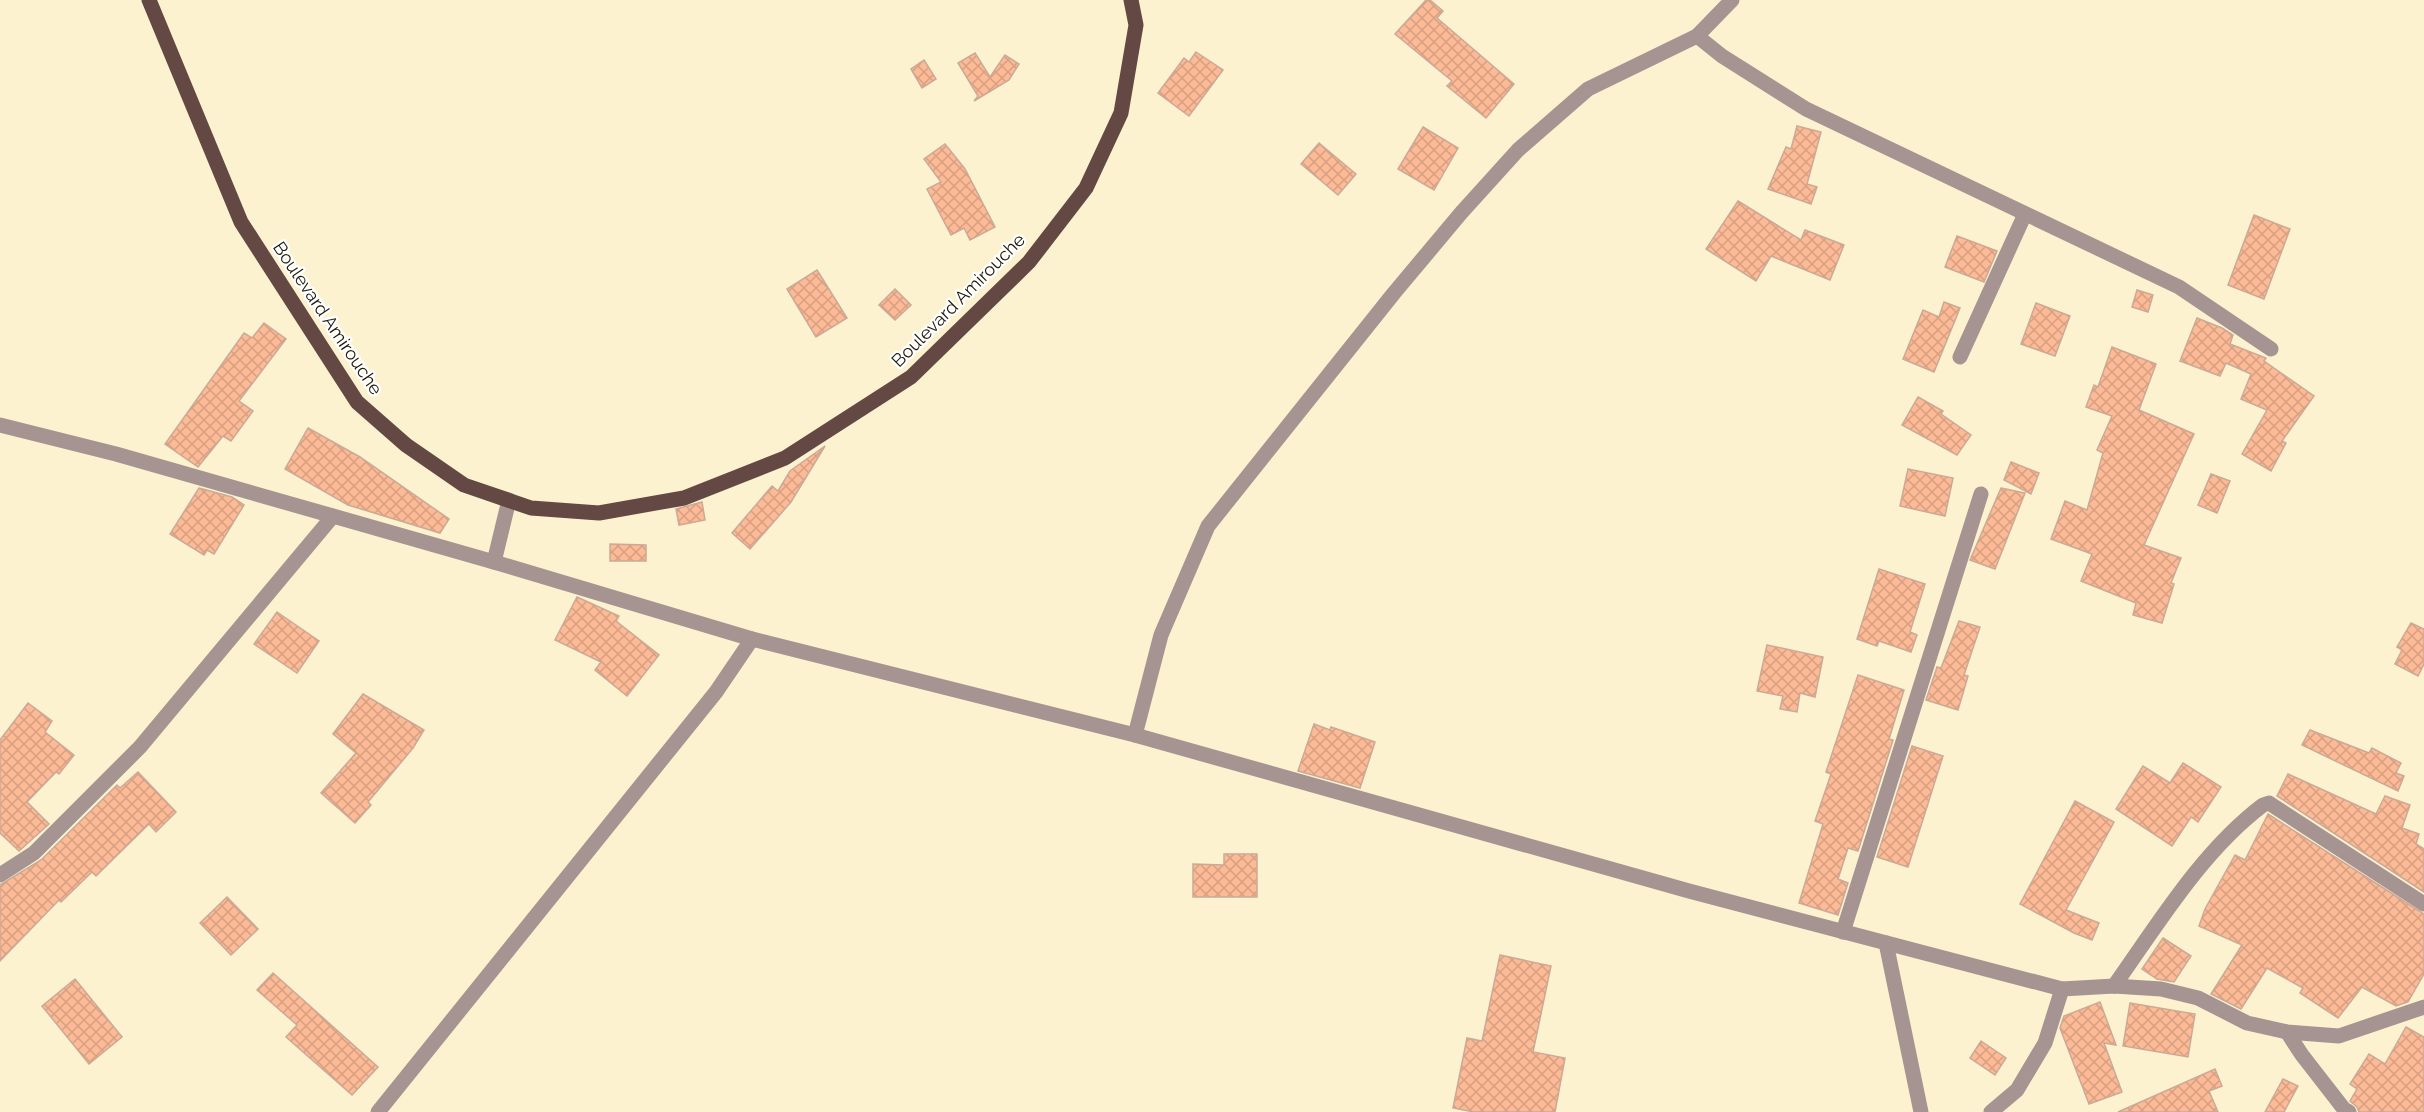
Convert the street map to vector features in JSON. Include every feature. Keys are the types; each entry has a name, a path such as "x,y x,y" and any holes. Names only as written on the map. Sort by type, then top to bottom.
{"main road":[{"name":"Boulevard Amirouche","path":"149,0 242,222 357,402 406,445 464,485 531,508 599,513 684,498 785,458 911,377 1029,262 1086,188 1121,114 1136,25 1131,0"}],"street":[{"path":"1135,735 1161,635 1208,526 1402,284 1461,213 1518,150 1588,89 1697,36 1732,0"},
{"path":"1697,36 1722,56 1806,109 2179,287 2271,349"},
{"path":"1960,357 2025,214"},
{"path":"0,424 116,454 494,562 752,639 1135,735 1689,891 2062,989 2115,986 2161,989 2198,998 2247,1023 2287,1032 2339,1036 2424,1007"},
{"path":"1843,932 1981,494"},
{"path":"494,562 509,500"},
{"path":"0,875 34,854 140,747 333,516"},
{"path":"378,1112 716,692 752,639"},
{"path":"2115,986 2188,881 2228,837 2263,805 2269,803 2424,903"},
{"path":"1886,943 1921,1112"},
{"path":"1991,1112 2017,1090 2045,1043 2062,989"},
{"path":"2287,1032 2302,1055 2344,1109 2349,1112"}],"building":[{"path":"1426,0 1430,0 1443,11 1437,18 1514,84 1486,118 1447,86 1452,81 1395,34"},
{"path":"1196,52 1223,70 1189,116 1158,93 1184,58 1189,62"},
{"path":"975,53 990,77 1005,55 1019,64 1009,80 974,101 978,96 958,63"},
{"path":"924,60 936,79 922,88 911,69"},
{"path":"1797,126 1821,132 1807,184 1817,187 1811,204 1768,189 1786,147 1791,149"},
{"path":"1423,127 1458,148 1434,190 1398,169"},
{"path":"1319,143 1356,174 1338,195 1301,164"},
{"path":"945,144 965,169 995,227 970,240 964,228 951,235 927,189 941,182 924,159"},
{"path":"1738,201 1801,240 1805,230 1844,245 1830,280 1771,256 1756,281 1706,249"},
{"path":"2254,215 2290,229 2264,299 2228,285"},
{"path":"1957,236 1997,251 1984,282 1945,267"},
{"path":"817,270 847,318 816,337 787,289"},
{"path":"895,289 911,305 895,320 879,305"},
{"path":"2137,290 2153,295 2148,312 2132,307"},
{"path":"1944,302 1960,308 1934,372 1903,359 1923,310 1939,317"},
{"path":"2036,303 2070,316 2055,356 2021,344"},
{"path":"2197,318 2233,335 2230,344 2266,358 2264,361 2314,396 2282,441 2286,443 2271,471 2242,454 2267,410 2241,399 2251,374 2226,363 2220,376 2180,361"},
{"path":"264,323 286,339 239,401 253,411 231,441 223,436 198,467 165,444 244,333 252,338"},
{"path":"2112,347 2156,364 2139,410 2194,434 2144,545 2181,558 2171,583 2174,584 2162,623 2133,615 2136,603 2081,581 2092,554 2051,539 2065,501 2087,510 2103,453 2097,450 2112,416 2086,407 2094,385 2098,387"},
{"path":"1918,397 1943,411 1941,414 1971,435 1957,455 1902,425"},
{"path":"308,428 360,457 449,519 440,533 348,505 285,469"},
{"path":"825,446 791,502 750,549 732,533 772,486 778,491 790,471"},
{"path":"2011,462 2039,473 2031,494 2004,480"},
{"path":"1908,469 1953,478 1945,516 1900,506"},
{"path":"2211,474 2230,481 2217,513 2198,505"},
{"path":"199,488 232,497 244,505 214,554 207,550 204,555 170,534"},
{"path":"2001,488 2025,493 1995,569 1970,560"},
{"path":"702,502 705,520 679,525 676,509"},
{"path":"610,544 646,545 646,561 610,561"},
{"path":"1879,569 1925,584 1910,632 1917,635 1911,652 1879,641 1877,646 1857,639"},
{"path":"577,597 619,616 616,621 659,655 627,696 595,670 601,662 555,640"},
{"path":"277,612 319,641 297,673 254,644"},
{"path":"1959,621 1980,627 1964,675 1968,676 1958,710 1926,700 1937,667 1941,668"},
{"path":"2411,623 2424,629 2424,664 2418,676 2395,664 2402,650 2397,647"},
{"path":"1767,645 1823,657 1815,697 1800,693 1797,712 1780,709 1783,696 1757,691"},
{"path":"1858,675 1904,690 1889,739 1893,740 1858,851 1848,848 1838,879 1848,883 1838,915 1799,903 1823,824 1815,821 1831,774 1826,772"},
{"path":"363,694 424,730 413,748 368,802 371,805 355,823 321,793 356,753 333,734"},
{"path":"28,703 52,721 45,732 74,755 59,774 56,772 27,802 49,824 19,851 0,833 0,740"},
{"path":"1314,724 1330,730 1331,727 1375,742 1360,788 1298,771"},
{"path":"2310,730 2369,753 2372,748 2401,763 2396,773 2404,776 2398,791 2302,745"},
{"path":"1912,746 1943,756 1908,867 1877,857"},
{"path":"2183,763 2221,787 2198,822 2191,817 2172,846 2116,809 2143,766 2170,783"},
{"path":"138,772 176,812 156,832 149,824 96,876 92,872 61,902 59,900 0,961 0,885 41,860 117,785 120,788"},
{"path":"2288,774 2376,814 2385,796 2410,805 2402,828 2419,834 2416,844 2424,849 2424,892 2277,796"},
{"path":"2075,801 2114,822 2066,910 2099,923 2092,940 2020,904"},
{"path":"2268,814 2424,914 2424,974 2408,1002 2396,1006 2362,987 2338,1018 2300,993 2303,988 2267,968 2241,1009 2211,994 2242,945 2199,926 2205,909 2235,855 2245,860"},
{"path":"1224,854 1257,854 1257,897 1193,897 1193,864 1224,865"},
{"path":"227,897 258,929 231,955 200,923"},
{"path":"2163,938 2191,956 2174,982 2157,979 2142,969"},
{"path":"1500,955 1551,966 1533,1052 1565,1058 1555,1112 1474,1112 1453,1108 1467,1038 1482,1041"},
{"path":"273,973 378,1067 352,1095 286,1037 297,1025 257,990"},
{"path":"75,979 122,1037 89,1064 42,1006"},
{"path":"2100,1002 2116,1045 2104,1043 2122,1092 2089,1104 2060,1028 2064,1016"},
{"path":"2130,1003 2195,1014 2188,1057 2123,1046"},
{"path":"2406,1027 2424,1037 2424,1112 2359,1112 2350,1101 2357,1089 2350,1084 2369,1054 2385,1064"},
{"path":"1981,1041 2006,1058 1995,1075 1970,1058"},
{"path":"2215,1069 2222,1086 2209,1091 2218,1112 2118,1112"},
{"path":"2283,1079 2298,1086 2284,1112 2265,1112"}]}
